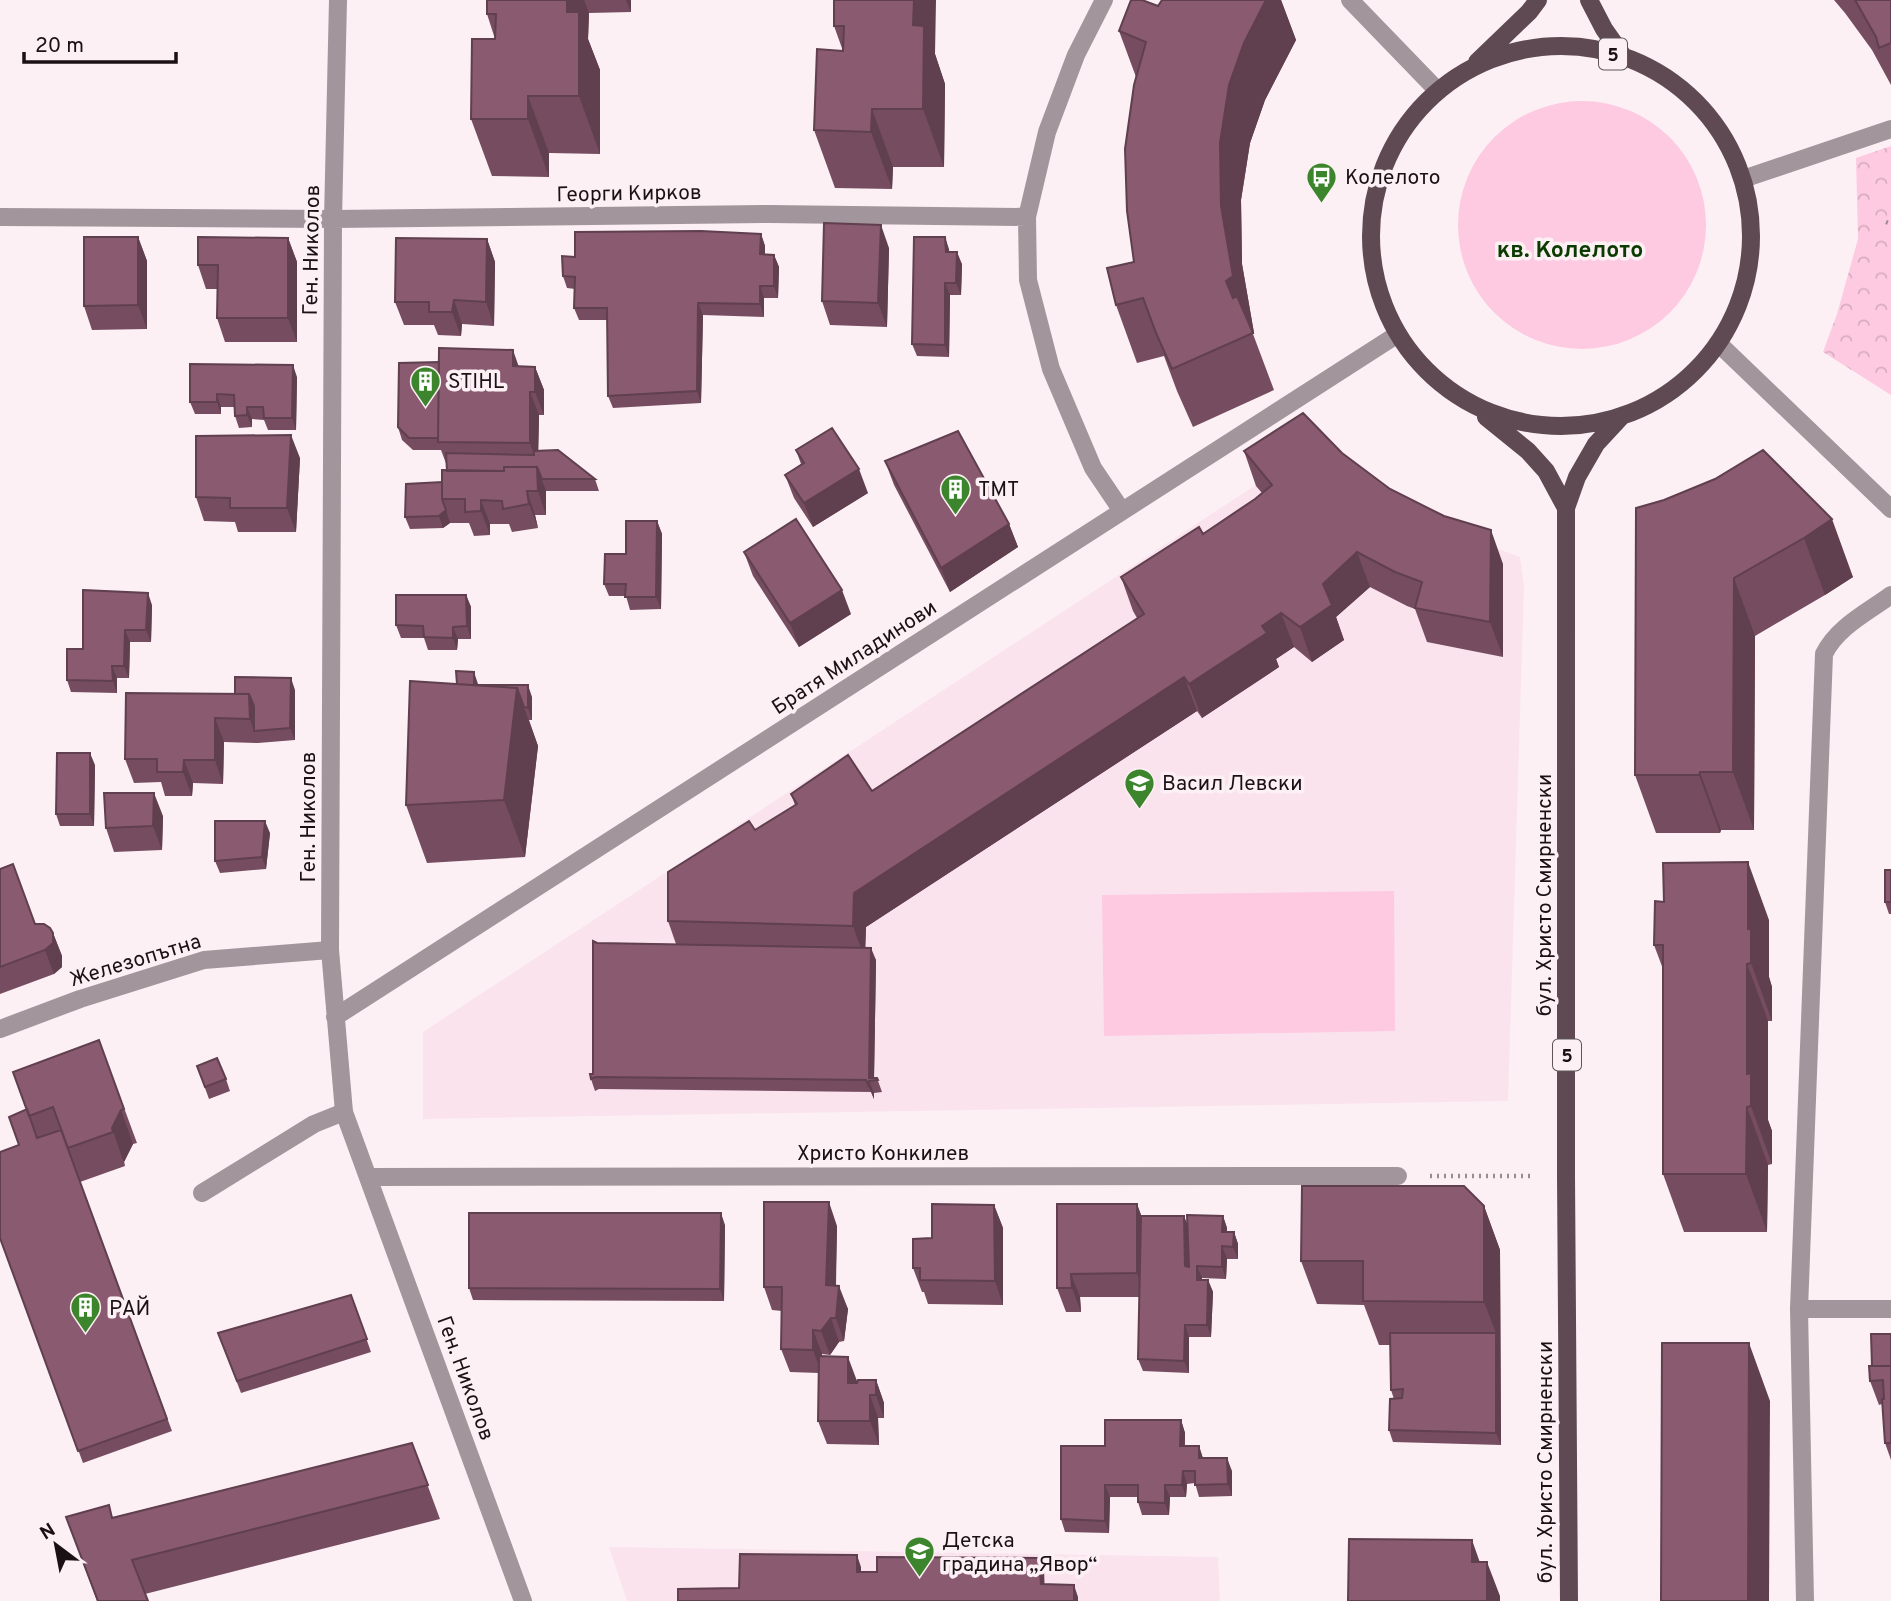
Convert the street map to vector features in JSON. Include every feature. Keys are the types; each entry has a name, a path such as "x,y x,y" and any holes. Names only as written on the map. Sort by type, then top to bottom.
{"main road":[{"name":"5","path":"1538,0 1468,71 1438,92 1417,113 1399,137 1376,191 1371,220 1372,250 1374,270 1385,308 1398,334 1424,368 1528,452 1546,471 1566,508"},
{"name":"5","path":"1589,0 1604,29 1623,56"},
{"name":"5","path":"1457,396 1509,419 1537,425 1595,423 1622,416 1650,404 1676,387 1699,367 1718,343 1733,318 1743,291 1752,235 1750,207 1732,151 1698,103 1675,83 1650,67 1623,56 1560,46 1529,49 1498,57 1468,71"},
{"name":"бул. Христо Смирненски","path":"1569,1601 1566,508 1577,477 1595,444 1622,416"}],"street":[{"name":"Ген. Николов","path":"338,0 333,219 330,950 344,1112 523,1601"},
{"path":"1104,0 1076,55 1047,132 1027,217 1028,280 1051,369 1093,468 1122,511"},
{"path":"1350,0 1438,92"},
{"path":"1743,179 1891,129"},
{"name":"Георги Кирков","path":"0,217 333,219 770,214 1027,217"},
{"name":"Братя Миладинови","path":"335,1017 1398,334"},
{"path":"1718,343 1891,509"},
{"path":"1805,1601 1799,1310 1824,654 1838,633 1891,595"},
{"name":"Железопътна","path":"0,1029 80,999 204,960 330,950"},
{"path":"202,1193 314,1124 344,1112"},
{"name":"Христо Конкилев","path":"368,1177 1398,1176"},
{"path":"1799,1310 1891,1309"}],"path":[{"path":"1398,1176 1566,1177"}],"shaded area":[{"name":"Васил Левски","path":"1318,444 1395,511 1520,557 1524,587 1508,1101 423,1119 423,1032"},
{"name":"Детска градина „Явор“","path":"609,1547 1218,1557 1220,1601 627,1601"}],"green space":[{"path":"1570,101 1594,101 1641,115 1670,137 1697,177 1704,201 1704,249 1697,273 1670,313 1630,340 1594,349 1570,349 1523,335 1503,321 1486,304 1472,284 1463,261 1458,237 1458,213 1472,166 1486,146 1503,129 1523,115 1546,106"},
{"path":"1891,146 1891,395 1823,352 1837,314 1858,239 1856,158"},
{"path":"1394,891 1395,1031 1104,1036 1102,895"}],"building":[{"path":"487,0 567,0 567,12 579,12 579,96 528,96 528,119 471,119 472,39 495,39 496,14 487,14"},
{"path":"834,0 914,0 913,25 924,26 923,109 872,109 871,132 814,130 817,49 843,51 844,26 834,26"},
{"path":"1131,0 1142,0 1158,6 1162,0 1266,0 1244,43 1229,85 1220,143 1221,206 1233,276 1226,281 1233,298 1237,296 1253,333 1172,369 1143,298 1116,305 1107,268 1134,262 1127,211 1125,149 1134,85 1146,42 1119,31"},
{"path":"1855,0 1891,0 1891,43 1879,48 1876,37"},
{"path":"824,223 881,225 878,303 822,301"},
{"path":"701,231 761,234 760,254 774,255 774,286 760,286 760,304 698,303 697,391 608,396 607,308 574,308 575,277 563,276 562,256 575,257 575,232"},
{"path":"84,237 138,237 138,305 84,306"},
{"path":"198,237 288,238 288,318 217,318 218,265 198,265"},
{"path":"914,237 945,237 946,252 957,252 956,283 945,283 945,345 912,344"},
{"path":"396,238 487,239 486,302 454,300 452,312 429,312 429,302 395,302"},
{"path":"439,348 513,350 513,366 535,367 535,392 530,392 530,443 438,442"},
{"name":"STIHL","path":"439,362 438,438 409,438 398,427 399,363"},
{"path":"190,364 293,365 292,418 264,418 263,407 247,407 247,415 235,416 234,395 217,394 217,402 190,402"},
{"path":"1303,413 1342,453 1390,489 1444,516 1491,530 1490,622 1415,608 1422,582 1395,572 1357,552 1323,584 1332,605 1300,627 1281,613 1262,626 1267,633 1189,684 1184,677 854,893 853,926 668,921 668,872 749,821 755,830 797,804 791,794 848,755 872,791 1144,614 1121,577 1199,527 1203,534 1272,485 1244,451"},
{"path":"832,428 859,469 804,503 785,475 804,463 796,450"},
{"name":"TMT","path":"958,431 1009,524 941,568 885,461"},
{"path":"291,435 287,508 230,508 230,498 196,497 196,436"},
{"path":"558,450 595,479 542,479 537,467 504,467 504,471 447,471 446,453 534,455 534,451"},
{"path":"1763,450 1832,519 1734,578 1733,772 1635,775 1636,508 1664,500 1715,479"},
{"path":"504,467 537,467 538,491 527,491 529,504 503,509 502,501 481,500 481,511 465,512 465,499 442,499 442,470 504,471"},
{"path":"442,482 442,499 446,510 439,516 405,517 406,484"},
{"path":"796,519 842,590 790,623 744,552"},
{"path":"626,521 657,521 656,597 625,597 626,584 604,584 605,554 626,554"},
{"path":"83,590 148,593 146,630 125,630 124,666 112,666 113,681 67,680 67,649 83,649"},
{"path":"396,595 466,595 467,626 453,627 453,638 424,637 423,626 396,625"},
{"path":"456,671 474,672 474,685 528,685 528,708 524,707 517,688 457,684"},
{"path":"235,677 291,678 290,728 254,731 254,706 249,694 235,694"},
{"path":"410,681 517,688 504,800 406,805"},
{"path":"126,693 249,694 250,719 215,718 215,760 184,760 183,772 157,772 157,759 125,759"},
{"path":"57,753 90,753 90,814 56,814"},
{"path":"104,793 154,793 153,826 106,828"},
{"path":"215,821 265,821 262,857 215,861"},
{"path":"1748,862 1751,963 1747,964 1747,1074 1751,1073 1751,1106 1747,1107 1746,1174 1663,1174 1663,945 1654,945 1655,901 1664,902 1663,863"},
{"path":"13,864 35,924 44,924 50,928 53,943 45,950 0,967 0,869"},
{"path":"1885,870 1891,870 1891,902 1885,902"},
{"path":"593,941 871,948 869,1078 878,1080 869,1081 869,1087 866,1080 591,1079"},
{"path":"99,1040 124,1109 112,1128 113,1132 68,1148 53,1107 29,1116 13,1072"},
{"path":"217,1058 226,1079 205,1087 197,1066"},
{"name":"РАЙ","path":"27,1109 37,1138 61,1130 167,1419 78,1451 0,1238 0,1152 19,1145 9,1117"},
{"path":"1302,1186 1464,1186 1484,1206 1484,1302 1363,1301 1363,1261 1301,1261"},
{"path":"764,1202 829,1202 826,1285 839,1286 836,1318 831,1318 821,1331 813,1330 813,1350 781,1349 782,1287 764,1287"},
{"path":"932,1204 994,1205 995,1281 920,1280 920,1268 913,1268 913,1239 932,1238"},
{"path":"1057,1204 1137,1204 1137,1273 1071,1274 1072,1288 1057,1288"},
{"path":"469,1213 721,1213 720,1289 469,1288"},
{"path":"1187,1215 1223,1216 1222,1232 1234,1232 1233,1247 1222,1246 1222,1267 1197,1266 1197,1280 1208,1280 1207,1325 1185,1325 1184,1361 1138,1359 1141,1216 1184,1216 1185,1266 1189,1267"},
{"path":"351,1295 367,1339 237,1381 218,1333"},
{"path":"1390,1333 1496,1333 1496,1433 1389,1430 1390,1399 1402,1398 1403,1389 1391,1390"},
{"path":"1871,1334 1891,1334 1891,1366 1872,1366"},
{"path":"1662,1343 1749,1343 1748,1601 1661,1601"},
{"path":"819,1356 848,1357 848,1383 876,1380 876,1395 870,1395 870,1421 818,1421"},
{"path":"1869,1366 1891,1366 1891,1443 1885,1443 1883,1380 1870,1381"},
{"path":"1105,1420 1181,1420 1180,1446 1199,1446 1199,1458 1227,1458 1228,1484 1195,1485 1195,1471 1183,1471 1182,1485 1165,1485 1165,1503 1138,1502 1138,1485 1105,1485 1105,1521 1061,1519 1061,1446 1105,1446"},
{"path":"412,1443 428,1485 132,1560 148,1601 98,1601 66,1517 109,1505 112,1518"},
{"path":"1349,1539 1472,1540 1472,1562 1487,1562 1487,1601 1348,1601"},
{"path":"740,1554 857,1555 857,1572 877,1572 877,1557 1039,1558 1041,1584 1074,1585 1074,1601 678,1601 678,1589 739,1588"}],"place":[{"name":"Колелото","path":"1322,204"},
{"name":"STIHL","path":"425,408"},
{"name":"TMT","path":"955,516"},
{"name":"Васил Левски","path":"1139,810"},
{"name":"РАЙ","path":"86,1335"},
{"name":"Детска градина „Явор“","path":"919,1579"}],"district":[{"name":"кв. Колелото","path":"1570,249"}]}
